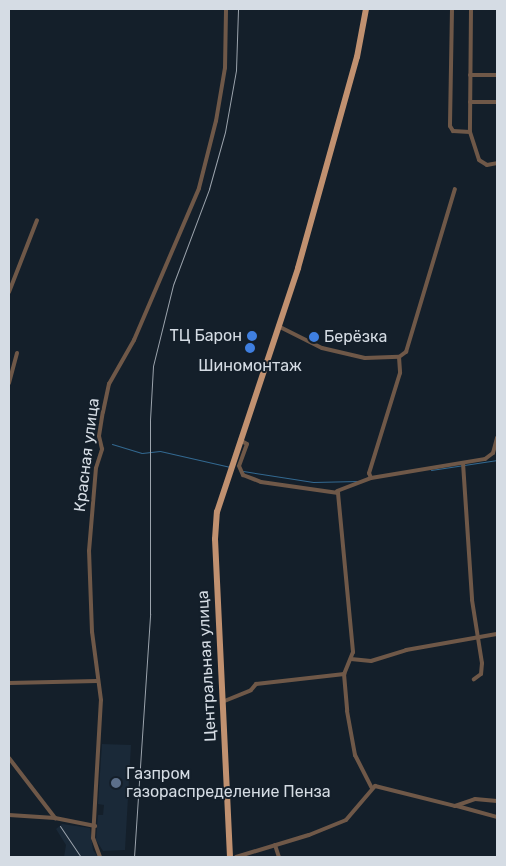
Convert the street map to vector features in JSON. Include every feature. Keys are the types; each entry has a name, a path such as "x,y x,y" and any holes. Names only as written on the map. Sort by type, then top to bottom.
{"main road":[{"name":"Центральная улица","path":"230,857 215,524 228,475 278,326 355,67 366,9"}],"street":[{"name":"Красная улица","path":"100,857 94,841 101,700 97,681 89,551 96,468 102,449 99,436 109,384 134,340 168,256 174,247 199,188 216,121 225,68 226,9"},
{"path":"452,9 450,126 453,131 470,132"},
{"path":"471,9 470,132 479,160 487,165 497,163"},
{"path":"470,75 497,75"},
{"path":"470,102 497,102"},
{"path":"278,326 322,348 365,358 399,357 406,352 455,189"},
{"path":"9,292 37,220"},
{"path":"9,383 17,353"},
{"path":"370,478 369,473 400,373 399,357"},
{"path":"240,440 247,444 240,466 243,475 261,482 337,492 370,478 485,459 493,453 497,438"},
{"path":"463,463 470,578 482,668 474,679"},
{"path":"337,492 351,612 351,659 344,674 350,736 359,766 371,787"},
{"path":"351,659 371,661 406,650 497,634"},
{"path":"222,702 251,690 256,684 344,674"},
{"path":"9,683 97,681"},
{"path":"9,758 55,818"},
{"path":"236,857 346,820 371,787 379,785 497,817"},
{"path":"455,806 474,799 497,801"},
{"path":"9,815 55,818 95,826"},
{"path":"275,845 279,857"}],"shaded area":[{"path":"102,744 131,745 125,850 103,851 96,840 98,815 103,815 104,805 98,804"},
{"path":"62,824 90,828 93,850 98,857 64,857 66,845 56,829"}],"waterway":[{"path":"112,444 142,453 160,451 230,467"},
{"path":"431,470 497,460"},
{"path":"243,471 313,482 358,481"}],"railway":[{"path":"134,857 150,614 150,420 153,366 173,285 209,189 225,132 236,70 238,9"},
{"path":"60,826 81,857"}],"place":[{"name":"ТЦ Барон","path":"252,336"},
{"name":"Берёзка","path":"314,337"},
{"name":"Шиномонтаж","path":"250,348"},
{"name":"Газпром газораспределение Пенза","path":"116,783"}]}
